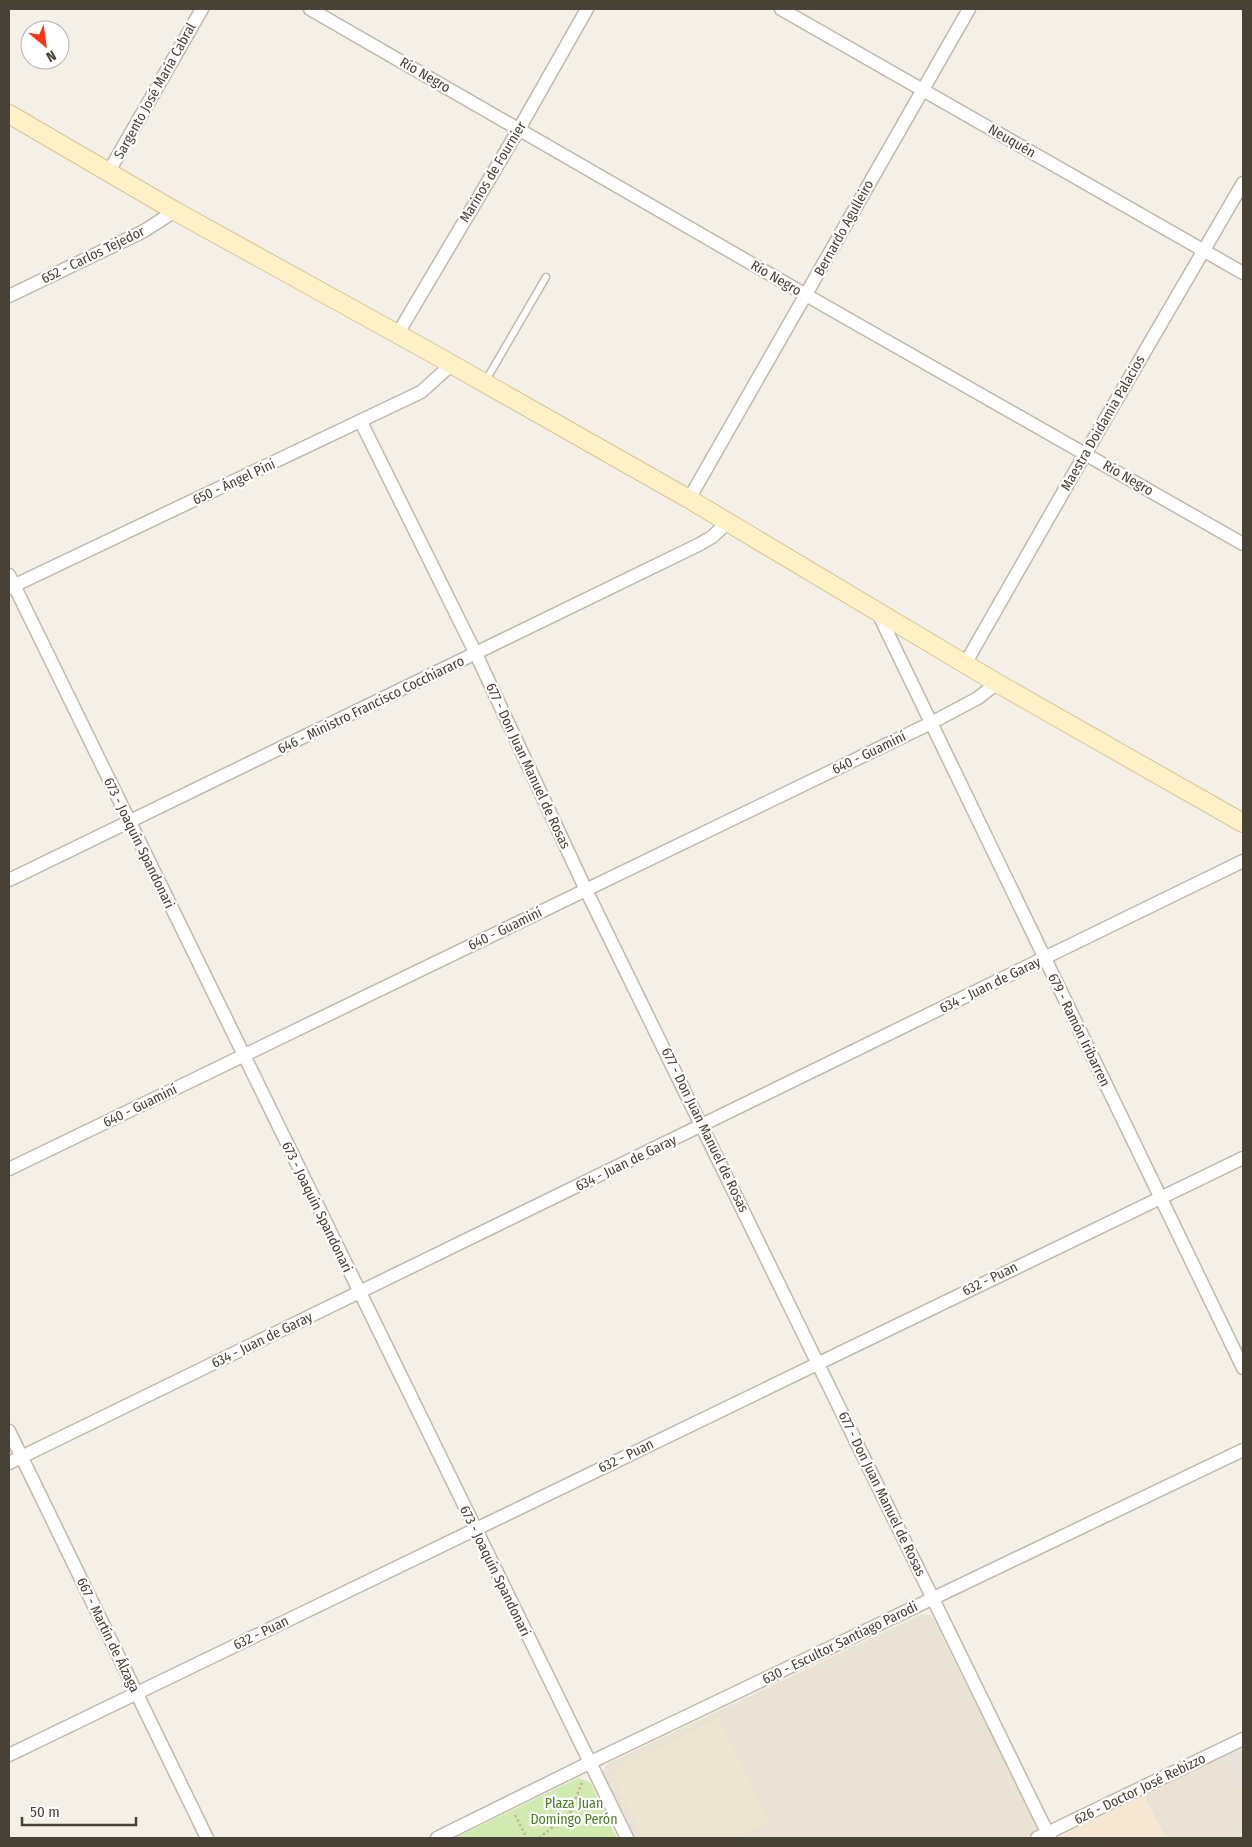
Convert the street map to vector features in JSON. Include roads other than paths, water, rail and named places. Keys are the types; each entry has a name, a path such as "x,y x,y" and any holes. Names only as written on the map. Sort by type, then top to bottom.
{"main road":[{"path":"9,114 175,211 689,499 965,664 1243,823"}],"street":[{"name":"Sargento José María Cabral","path":"108,173 202,9"},
{"name":"Río Negro","path":"310,9 1243,544"},
{"name":"Marinos de Fournier","path":"397,335 519,129 587,9"},
{"name":"Neuquén","path":"781,9 1243,273"},
{"name":"Bernardo Agulleiro","path":"689,499 969,9"},
{"name":"Maestra Doidamia Palacios","path":"965,664 1243,183"},
{"name":"652 - Carlos Tejedor","path":"9,296 144,230 175,211"},
{"name":"650 - Ángel Pini","path":"10,583 361,422 421,392 451,364"},
{"name":"677 - Don Juan Manuel de Rosas","path":"361,422 476,654 586,890 933,1598 1045,1836"},
{"name":"646 - Ministro Francisco Cocchiararo","path":"9,880 698,545 712,537 728,522"},
{"name":"673 - Joaquín Spandonari","path":"10,583 360,1292 626,1838"},
{"name":"679 - Ramón Iribarren","path":"877,611 1243,1368"},
{"name":"640 - Guaminí","path":"9,1169 931,723 978,698 997,682"},
{"name":"634 - Juan de Garay","path":"9,1464 1243,861"},
{"name":"632 - Puan","path":"9,1755 1243,1158"},
{"name":"667 - Martín de Álzaga","path":"9,1431 207,1838"},
{"name":"630 - Escultor Santiago Parodi","path":"437,1838 589,1763 1243,1450"},
{"name":"626 - Doctor José Rebizzo","path":"1045,1836 1243,1739"}],"lane":[{"path":"484,383 546,277"}],"park label":[{"name":"Plaza Juan Domingo Perón","path":"574,1812"}]}
